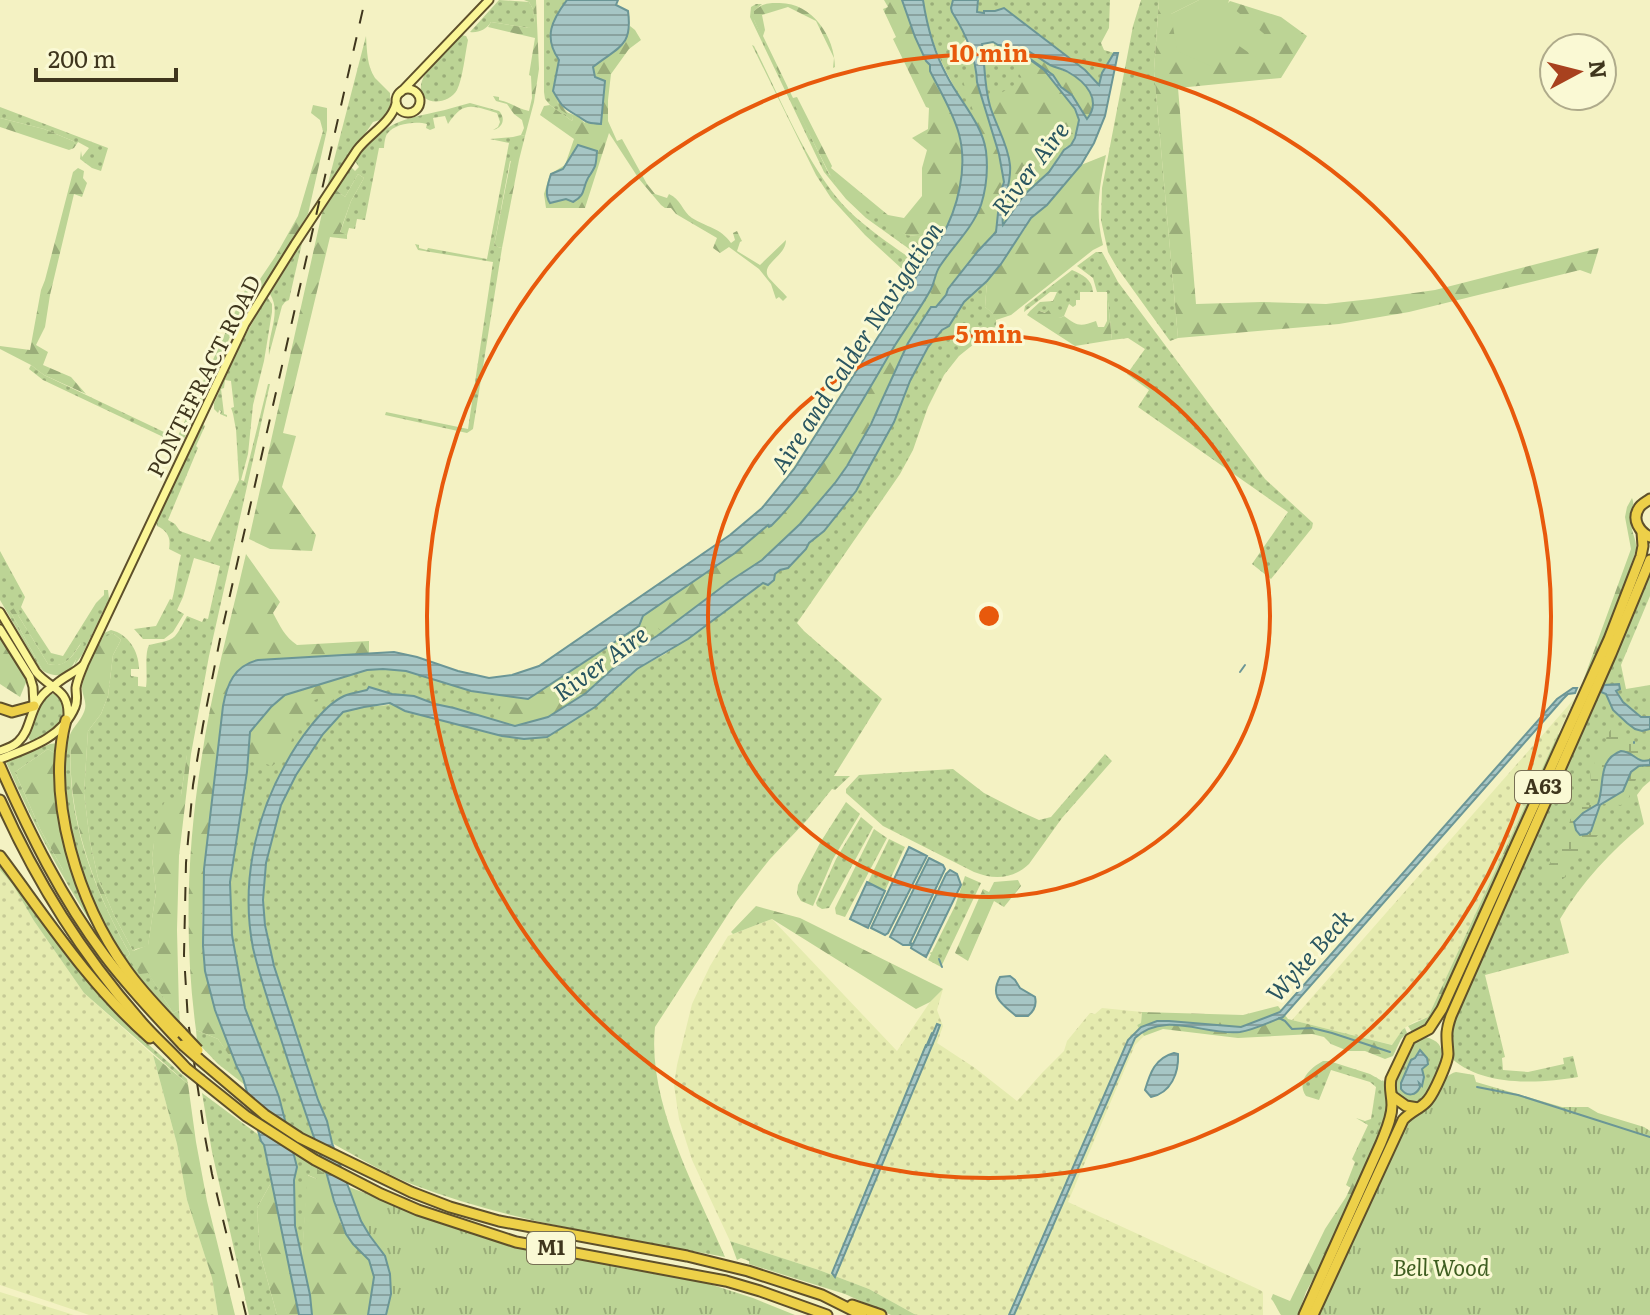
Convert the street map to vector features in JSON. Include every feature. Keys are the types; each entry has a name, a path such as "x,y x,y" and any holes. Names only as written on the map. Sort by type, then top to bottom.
{"highway":[{"name":"A63","path":"1313,1315 1403,1120 1429,1100 1446,1063 1448,1055 1435,1039 1433,1024 1597,666 1641,556 1646,535 1638,527 1636,519 1638,510 1650,499"},
{"name":"A63","path":"1435,1039 1446,1028 1650,560"},
{"path":"0,708 12,712 34,706"},
{"path":"67,719 60,753 62,803 69,841 84,891 120,961 198,1054"},
{"name":"M1","path":"0,766 50,869 103,954 183,1045 198,1054 265,1115 300,1138 374,1176 450,1207 499,1221 718,1263 822,1295 862,1315"},
{"name":"M1","path":"0,800 38,875 93,962 141,1021 185,1066"},
{"name":"M1","path":"0,856 89,976 136,1026 246,1116 315,1160 418,1210 516,1242 726,1281 827,1315"},
{"name":"A63","path":"1304,1315 1391,1117 1389,1084 1406,1044 1415,1035 1435,1039"},
{"path":"1392,1096 1406,1106 1418,1108"},
{"path":"822,1295 881,1315"}],"main road":[{"path":"424,67 419,78 420,105 412,113 400,111 396,104 398,95 424,67 489,0"},
{"path":"401,92 412,90 418,94"},
{"name":"PONTEFRACT ROAD","path":"67,719 76,705 76,687 84,664 245,324 357,150 393,114 396,104"},
{"name":"PONTEFRACT ROAD","path":"385,123 412,113"},
{"path":"0,612 36,672 66,698 69,710 67,719 48,739 0,751"},
{"path":"0,629 30,677 34,706 23,735 12,750 0,759"},
{"name":"PONTEFRACT ROAD","path":"34,706 46,691 84,664"}],"green space":[{"path":"499,0 529,2 535,23 529,28 491,22 482,30 470,32"},
{"path":"524,0 536,0 539,69 525,136 521,135 524,128 522,120 507,104 496,101 493,96 529,111 532,98 529,75 535,38 488,27 491,22 529,28 531,23 535,23 533,9"},
{"path":"544,0 567,0 557,14 552,29 552,45 559,60 553,90 557,102 573,118 572,121 545,99"},
{"path":"884,0 902,0 959,134 963,160 960,188 941,238 906,235 847,199 829,173 754,20 754,11 764,4 777,3 800,8 819,23 831,44 834,55 835,67 833,68 834,58 816,21 788,7 762,15 763,36 831,168 888,215 904,218 922,196 922,168 927,150 912,138 928,129 929,108 893,39 896,37 883,9 888,7"},
{"path":"923,0 953,0 967,38 956,49 957,59 995,54 994,44 1002,46 1053,87 981,127 977,125 937,50"},
{"path":"978,0 1110,0 1109,28 1101,43 1104,50 1114,53 1102,73 1100,84 1004,8 976,12"},
{"path":"1141,0 1159,0 1154,71 1178,338 1170,341 1108,252 1101,220 1102,188 1133,26"},
{"path":"1159,0 1199,0 1171,14 1230,1 1281,17 1307,36 1281,78 1178,88 1196,304 1326,304 1371,299 1435,290 1599,248 1591,274 1580,270 1409,312 1339,324 1178,338 1154,71"},
{"path":"1199,0 1229,0 1228,4 1268,37 1255,57 1232,41 1211,66 1177,51 1171,14"},
{"path":"762,4 754,11 754,20 829,174 906,235 941,238 926,261 866,218 824,172 750,17 751,7"},
{"path":"630,26 641,40 629,49 611,74 608,100 608,121 617,141 622,139 655,194 667,198 669,194 673,196 692,218 718,231 731,243 735,240 733,233 737,231 742,241 737,251 760,265 786,240 782,251 767,269 769,278 787,297 783,301 779,297 776,299 771,284 759,269 729,247 720,253 713,248 717,238 671,208 661,205 639,179 609,133 585,208 546,208 544,194 550,174 565,165 574,139 540,115 544,106 550,105 572,121 573,118 561,110 558,99 566,112 585,123 595,77 593,67 624,44"},
{"path":"461,35 468,40 457,90 448,99 429,100 421,92 423,78 437,58"},
{"path":"366,36 370,68 390,93 390,109 383,119 373,122 326,191"},
{"path":"1013,42 1079,80 1093,97 1093,111 1049,172 1024,195 946,295 935,307 931,307 935,276 971,225 985,188 985,153 963,81 976,80 987,89 989,100 1023,80 1000,43"},
{"path":"752,45 796,133 834,194 857,219 923,267 914,280 865,235 831,198 816,175"},
{"path":"470,103 499,111 503,120 501,125 493,130 500,122 497,113 468,107 458,111 448,124 445,116 433,118 435,128 430,130 426,128 427,124 417,123 400,125 391,130 386,135 384,148 379,148 365,220 357,219 355,229 349,228 347,235 340,233 351,201 364,178 358,174 345,197 336,190 351,167 355,171 359,167 355,161 375,138 404,120"},
{"path":"313,105 327,108 327,130 308,214 243,321 240,320 252,291 298,216 323,131 320,120 311,113"},
{"path":"0,107 108,148 101,171 80,159 81,151 82,157 89,148 44,129 0,118"},
{"path":"0,118 44,129 76,145 69,150 0,127"},
{"path":"525,136 519,160 510,161 494,246 502,248 473,429 467,433 385,415 386,412 468,429 493,262 418,250 415,244 427,250 487,259 509,143 490,139"},
{"path":"1106,155 1099,200 1103,245 1011,315 996,320 985,307 987,281 1031,218 1081,165"},
{"path":"511,160 519,160 502,248 494,246"},
{"path":"78,168 84,171 83,178 87,183 82,197 74,194 45,327 36,345 48,352 43,365 71,377 86,394 44,375 0,349 0,346 30,350 41,290 73,172"},
{"path":"358,174 364,178 351,201 340,232 347,235 347,239 330,237 283,433 296,436 282,487 316,535 312,551 270,549 249,539 322,213 336,190 345,197"},
{"path":"302,243 289,300 282,306 269,355 275,309 270,294"},
{"path":"1096,252 1102,252 1118,282 1265,479 1313,523 1271,579 1252,564 1288,512 1138,407 1149,390 1127,374 1145,349 1128,338 1112,340 1107,292 1097,292 1093,278 1077,266"},
{"path":"1072,270 1089,281 1093,292 1080,292 1080,300 1076,300 1073,307 1069,304 1060,318 1030,311 1040,302 1053,301 1057,292 1050,292 1024,312 1025,306"},
{"path":"987,281 985,307 995,318 995,327 959,356 944,375 900,474 797,623 882,699 834,776 850,776 835,790 832,789 736,902 655,1027 658,1085 666,1115 725,1257 568,1228 452,1198 404,1181 332,1143 274,966 263,911 266,863 281,805 322,734 343,712 390,703 405,711 502,736 555,732 595,707 637,669 665,654 788,567 824,531 856,491 894,422 928,347 949,326 964,302"},
{"path":"933,285 932,306 908,343 858,447 835,483 800,524 657,636 631,652 586,693 549,716 503,723 414,696 369,688 350,694 332,705 314,722 293,751 276,782 259,827 248,900 249,924 259,970 327,1175 318,1170 317,1179 308,1175 302,1257 295,1226 279,1097 242,999 232,935 230,882 249,747 291,692 362,670 395,669 471,691 528,699 639,626 643,616 735,553 782,515 805,488 856,411"},
{"path":"246,288 249,289 225,353 183,441 177,438"},
{"path":"1107,292 1112,340 1075,346 1027,315 1030,311 1045,313 1049,310 1076,324 1096,321 1098,327 1104,327 1107,321"},
{"path":"267,297 272,304 272,312 253,405 248,454 241,480 244,481 270,384 209,656 191,754 187,755 181,795 154,843 152,858 156,892 148,946 133,951 98,878 84,793 88,731 101,714 108,696 113,655 121,640 113,633 102,640 104,633 111,630 127,639 135,650 139,669 131,669 131,676 138,677 138,686 146,687 149,645 173,638 187,616 202,622 204,618 208,619 220,566 194,558 177,610 184,614 173,632 164,639 143,639 134,629 156,626 172,600 181,555 169,549 168,535 156,522 203,424 198,448 168,520 180,531 210,542 239,480 231,381 225,380 221,389 227,417 214,409 214,403 241,343"},
{"path":"907,325 916,332 899,360 858,447 835,483 800,524 762,560 663,632 643,616 735,553 768,525 771,526 791,505 845,430"},
{"path":"31,365 44,375 183,441 176,443 43,380 29,369"},
{"path":"1632,498 1631,524 1636,550 1614,615 1589,675 1583,681 1631,549 1625,517"},
{"path":"0,551 25,597 21,607 51,653 63,656 104,595 104,590 108,590 109,599 74,666 81,643 64,663 48,664 18,615 10,611 43,671 39,667 0,600"},
{"path":"246,554 280,602 273,613 293,642 297,645 369,641 369,653 258,660 244,667 228,685 204,869 202,921 205,971 215,1010 237,1067 218,1039 196,1030 190,963 189,896 196,795 205,736"},
{"path":"1650,560 1650,596 1621,665 1626,689 1650,685 1650,781 1637,795 1644,824 1598,868 1560,919 1569,953 1485,975 1505,1057 1502,1058 1503,1070 1528,1072 1564,1064 1563,1058 1573,1056 1578,1077 1527,1082 1476,1073 1448,1055 1445,1038"},
{"path":"17,606 18,615 48,664 64,663 82,642 84,644 70,670 59,675 43,671 10,611"},
{"path":"113,633 121,640 113,655 108,696 101,714 88,731 84,793 98,878 133,951 148,945 156,892 152,858 157,819 165,801 181,795 187,754 191,754 179,856 179,1010 173,1013 148,973 140,974 127,957 130,954 105,905 86,854 74,800 68,740 85,708 82,687 90,662 102,639"},
{"path":"0,638 27,680 20,697 0,684"},
{"path":"596,662 598,683 559,711 525,725 512,726 496,721 504,695 528,699 560,678"},
{"path":"343,678 345,685 311,702 313,704 332,696 334,699 298,725 288,754 272,766 249,758 250,732 276,701 291,692"},
{"path":"49,694 60,699 61,721 46,736 32,743 28,737 38,709"},
{"path":"1575,698 1428,1017 1403,1029 1393,1045 1292,1020"},
{"path":"1612,729 1636,743 1642,758 1650,760 1637,759 1634,755 1598,804 1583,813 1594,825 1600,805 1617,794 1638,768 1643,766 1650,765 1650,768 1644,766 1640,769 1627,802 1621,805 1603,804 1598,835 1579,853 1562,881 1551,883 1546,879 1545,870 1558,852 1574,811 1582,805 1594,805 1600,796 1592,784 1591,772 1606,749 1606,738"},
{"path":"1558,734 1562,737 1441,1005 1434,1016 1412,1032 1408,1026 1428,1017"},
{"path":"58,743 60,801 70,856 90,908 116,959 56,864 6,762","holes":["48,749 56,754 58,803 71,870 63,870 41,831 15,772"]},
{"path":"67,746 71,746 73,800 78,827 105,905 130,954 127,957 148,972 173,1013 179,1010 180,1025 120,954 90,897 69,822 65,771"},
{"path":"48,749 56,754 58,798 72,870 63,870 41,831 15,772"},
{"path":"1105,754 1112,761 1062,818 1029,864 1003,877 974,872 883,826 846,793 859,775 953,769 984,793 1039,820 1051,817"},
{"path":"846,802 860,814 833,859 813,906 801,901 797,894 798,885"},
{"path":"861,817 873,827 829,908 822,909 816,903 836,859"},
{"path":"874,829 887,838 845,917 836,914 835,908"},
{"path":"889,839 905,847 868,928 850,919"},
{"path":"0,862 96,990 187,1079 188,1084 84,993 0,870"},
{"path":"0,870 84,993 153,1055 177,1144 187,1200 212,1278 218,1315 89,1315 0,1285"},
{"path":"965,876 981,883 941,967 928,960 929,953 955,906"},
{"path":"1018,880 1021,886 1004,907 994,901 968,961 955,953 983,889 989,892 994,882"},
{"path":"756,906 800,918 943,989 930,1002 916,1009 772,919 733,934 731,932"},
{"path":"772,919 897,1051 930,1002 943,989 937,1010 943,1026 937,1043 1017,1101 1064,1051 1067,1041 1090,1013 1095,1014 1102,1008 1142,1012 1141,1023 1137,1025 1144,1036 1135,1045 1068,1202 1260,1290 1263,1292 1263,1315 916,1315 869,1289 730,1241 692,1160 679,1119 674,1085 692,1004 710,966 728,936"},
{"path":"1278,1006 1288,1019 1392,1045 1403,1029 1407,1033 1393,1056 1385,1059 1365,1051 1348,1051 1331,1044 1324,1037 1312,1034 1238,1038 1163,1029 1144,1036 1137,1025 1141,1023 1142,1012 1243,1015"},
{"path":"196,1030 218,1039 240,1070 245,1085 197,1042"},
{"path":"1425,1037 1439,1044 1442,1055 1424,1097 1410,1104 1396,1094 1394,1083 1411,1045"},
{"path":"153,1055 188,1084 207,1201 235,1315 218,1315 212,1278 187,1200 177,1144"},
{"path":"1323,1061 1370,1074 1383,1080 1386,1085 1390,1106 1355,1190 1346,1185 1355,1162 1352,1159 1368,1125 1356,1118 1371,1119 1376,1087 1370,1082 1331,1070 1319,1100 1306,1096 1304,1080 1313,1067"},
{"name":"Bell Wood","path":"1456,1072 1474,1075 1476,1082 1562,1107 1588,1107 1650,1131 1650,1315 1316,1315 1403,1127 1430,1106 1445,1080"},
{"path":"1376,1077 1386,1099 1387,1112 1384,1124 1298,1315 1281,1315 1271,1299 1273,1294 1290,1301 1325,1229 1346,1197 1386,1112"},
{"path":"202,1093 260,1136 264,1144 272,1181 257,1208 260,1253 277,1315 249,1315 212,1152"},
{"path":"317,1169 327,1175 347,1236 372,1265 373,1287 368,1315 312,1315 302,1257 307,1175 317,1179"},
{"path":"272,1181 299,1315 277,1315 260,1253 257,1208"},
{"path":"349,1187 470,1233 697,1280 795,1315 381,1315 387,1295"},
{"path":"730,1241 869,1289 916,1315 891,1315 845,1294 749,1264 741,1258 737,1260"},
{"path":"0,1292 74,1315 0,1315"}],"water":[{"path":"567,0 618,0 616,5 628,11 626,39 593,67 595,77 605,81 601,124 587,122 568,110 553,91 559,60 551,44 551,29"},
{"path":"902,0 923,0 938,58 980,131 987,158 983,199 973,222 938,269 927,297 837,442 789,507 771,526 768,525 735,553 643,616 639,626 528,699 471,691 406,671 367,670 285,695 250,732 230,882 232,935 245,1008 279,1097 297,1167 294,1180 295,1226 312,1315 299,1315 264,1145 243,1078 215,1010 205,971 204,869 223,706 230,683 237,671 258,660 394,652 489,678 512,675 539,666 730,535 762,508 794,469 941,238 957,201 962,174 959,134 915,37"},
{"name":"River Aire","path":"953,0 978,0 977,12 1004,8 1085,70 1099,85 1102,73 1114,53 1118,53 1105,116 1081,165 1047,205 1031,218 1001,264 964,302 949,326 928,347 894,422 856,491 824,531 788,568 775,574 768,585 763,583 688,639 637,669 595,707 547,737 524,739 502,736 405,711 390,703 343,712 323,734 281,805 266,863 263,900 265,925 274,966 332,1143 361,1221 385,1256 390,1274 391,1294 386,1315 368,1315 374,1277 369,1260 346,1234 253,948 250,877 258,831 274,786 310,726 327,708 344,696 369,687 414,696 515,726 548,717 586,693 631,652 762,560 800,524 847,466 871,424 908,343 931,307 936,307 996,232 1004,182 999,154 977,82 972,54 951,8","holes":["993,42 1018,51 1044,70 1075,109 1079,120 1071,145 1049,172 1024,195 1003,225 1010,165 988,98 982,44","1022,48 1068,72 1086,86 1093,105 1087,119 1072,95 1061,87 1053,75 1019,51"]},
{"path":"578,145 597,151 595,166 582,194 573,202 566,199 550,203 547,193 551,174 563,169"},
{"path":"1619,684 1620,689 1616,691 1623,702 1641,717 1650,717 1650,729 1642,731 1627,723 1613,710 1606,694 1601,692 1604,685"},
{"path":"1577,688 1575,693 1563,699 1283,1017 1240,1032 1172,1025 1147,1030 1135,1038 1014,1315 1009,1315 1128,1040 1141,1027 1157,1021 1241,1027 1280,1012 1557,699"},
{"path":"1621,751 1650,760 1650,765 1639,766 1631,772 1623,791 1600,805 1591,831 1580,835 1574,822 1598,804 1605,766 1613,755"},
{"path":"909,847 927,856 885,935 871,928"},
{"path":"929,858 945,869 910,943 913,944 950,870 957,874 961,885 926,957 911,948 912,945 903,945 890,937"},
{"path":"867,882 885,891 868,928 850,919"},
{"path":"1010,976 1020,988 1035,997 1036,1003 1028,1016 1016,1016 997,995 1000,977"},
{"path":"937,1024 940,1025 936,1036 835,1277 832,1273"},
{"path":"1420,1050 1428,1064 1422,1069 1422,1086 1419,1083 1418,1090 1409,1094 1403,1092 1401,1083 1411,1060"},
{"path":"1178,1054 1178,1061 1169,1087 1151,1097 1145,1090 1151,1072 1162,1058"}],"waterway":[{"path":"1240,672 1245,665"},
{"path":"939,959 942,967"},
{"name":"Wyke Beck","path":"1279,1018 1292,1029 1312,1028 1390,1052"},
{"path":"926,1047 932,1033"},
{"path":"1477,1087 1518,1095 1650,1137"}],"railway":[{"path":"246,1315 212,1174 188,1021 184,955 186,863 193,785 220,639 365,0"}],"water label":[{"name":"Aire and Calder Navigation","path":"857,348"}]}
